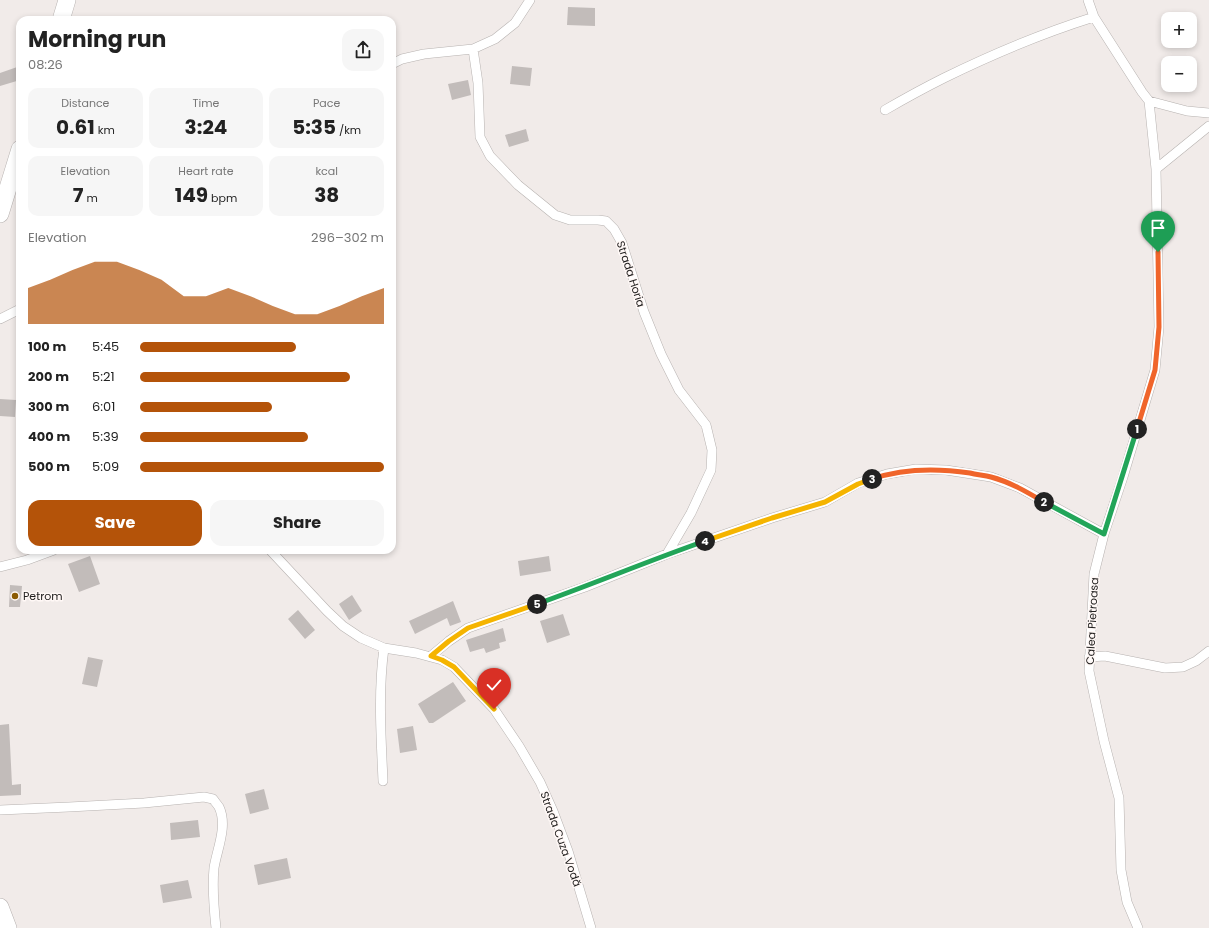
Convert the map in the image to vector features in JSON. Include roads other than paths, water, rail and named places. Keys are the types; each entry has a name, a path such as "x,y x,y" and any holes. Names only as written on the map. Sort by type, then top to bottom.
{"highway":[{"path":"62,16 67,0"},
{"path":"0,214 16,162"},
{"path":"0,907 8,928"}],"street":[{"path":"396,62 402,58 424,54 473,49 495,38 515,23 530,0"},
{"path":"1088,0 1094,17 1149,102 1188,111 1209,113"},
{"path":"884,110 943,78 994,55 1069,25 1094,17"},
{"name":"Strada Horia","path":"473,49 478,83 480,137 490,156 518,185 555,215 570,220 606,221 614,229 622,243 644,312 661,354 679,390 706,425 712,450 711,470 691,513 668,554"},
{"name":"Calea Pietroasa","path":"1138,928 1128,902 1121,870 1119,798 1104,740 1089,671 1089,657 1094,574 1104,534 1155,370 1160,320 1156,169 1149,102"},
{"path":"1156,169 1209,126"},
{"path":"0,319 16,311"},
{"path":"431,656 468,628 586,587 668,554 772,518 825,502 858,484 887,474 916,469 946,470 991,477 1020,488 1104,534"},
{"path":"0,567 43,554"},
{"name":"Strada Cuza Vodă","path":"274,554 343,626 361,638 384,648 431,656 442,660 454,667 494,709 519,746 540,782 553,811 568,851 591,928"},
{"path":"383,781 380,706 381,673 384,648"},
{"path":"1089,657 1105,656 1165,668 1183,667 1196,662 1209,651"},
{"path":"0,810 137,804 204,797 213,799 219,807 222,820 221,837 214,869 216,928"}],"place":[{"name":"Petrom","path":"15,596"}]}
